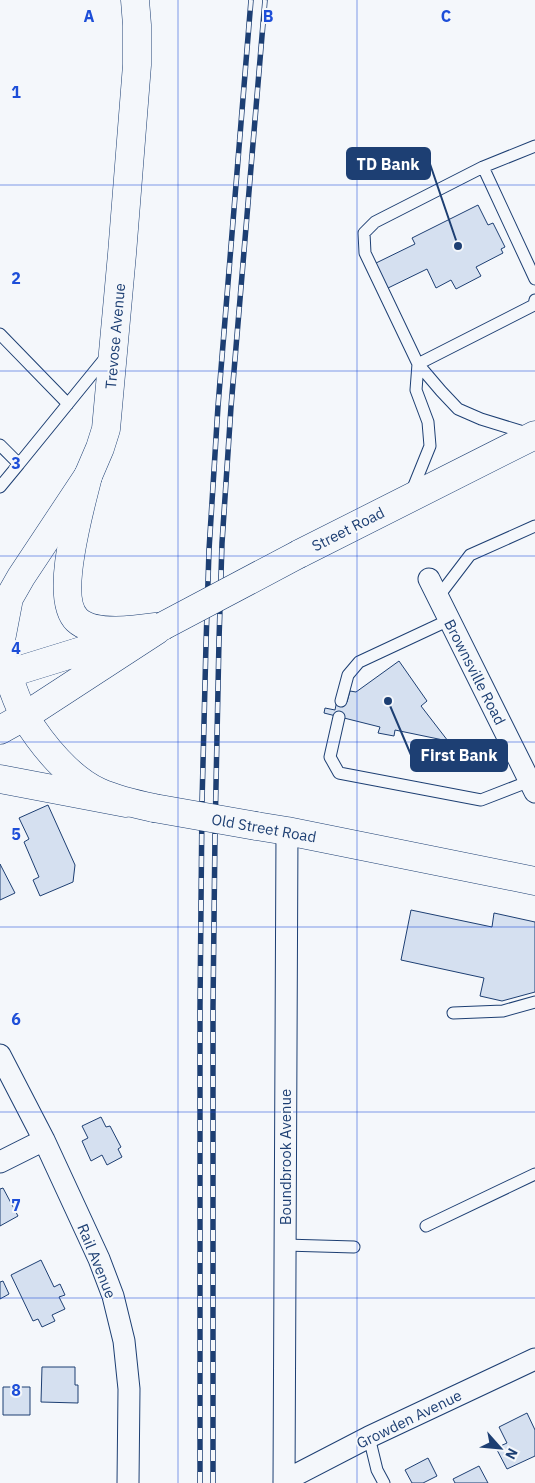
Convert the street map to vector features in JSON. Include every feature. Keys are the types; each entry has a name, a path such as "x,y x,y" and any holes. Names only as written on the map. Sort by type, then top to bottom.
{"street":[{"name":"Trevose Avenue","path":"0,645 4,600 88,476 106,429 137,65 135,0"},
{"name":"Street Road","path":"0,730 25,716 163,626 299,554 534,435"},
{"path":"88,476 68,570 67,596 71,612 76,620 82,624 106,630 124,631 163,626"},
{"name":"Brownsville Road","path":"433,588 532,786"},
{"name":"Street Road","path":"2,668 163,626"},
{"path":"2,668 25,716"},
{"name":"Old Street Road","path":"25,716 49,750 73,776 98,792 126,802 287,831 535,881"},
{"path":"0,779 126,802"},
{"name":"Boundbrook Avenue","path":"284,1482 287,831"},
{"name":"Rail Avenue","path":"0,1055 44,1140 99,1259 112,1296 124,1341 129,1389 128,1483"},
{"path":"0,1162 44,1140"},
{"name":"Growden Avenue","path":"284,1482 369,1437 535,1359"}],"lane":[{"path":"534,435 481,419 458,409 418,364 365,253 364,233 375,222 483,167 535,146"},
{"path":"483,167 535,278"},
{"path":"418,364 534,305 535,300"},
{"path":"0,334 68,404"},
{"path":"0,487 114,348"},
{"path":"409,498 430,446 428,422 416,390 418,364"},
{"path":"0,445 19,464"},
{"path":"433,588 470,555 535,526"},
{"path":"341,701 348,675 359,662 449,620"},
{"path":"339,717 330,757 339,773 481,800 532,786"},
{"path":"453,1012 503,1011 535,1002"},
{"path":"426,1226 535,1174"},
{"path":"285,1245 354,1246"},
{"path":"369,1437 377,1470 384,1483"}],"building":[{"path":"478,205 488,225 493,223 505,247 501,249 503,253 476,267 481,276 456,289 451,280 436,288 427,269 386,289 374,264 415,244 412,238"},
{"path":"399,661 427,701 421,706 448,741 395,730 394,736 378,733 380,727 324,713 325,708 335,710 337,700 347,702 350,691 356,692"},
{"path":"48,805 75,865 73,882 40,896 33,880 39,877 24,842 29,839 19,818"},
{"path":"0,864 15,893 0,900"},
{"path":"411,910 492,927 494,913 535,922 535,992 502,1001 480,996 484,978 401,960"},
{"path":"101,1117 106,1127 110,1126 121,1147 118,1149 122,1157 107,1165 102,1155 91,1161 82,1141 88,1138 82,1126"},
{"path":"3,1188 18,1216 0,1226 0,1189"},
{"path":"41,1260 54,1287 60,1284 65,1295 59,1297 65,1309 52,1315 55,1321 42,1327 38,1319 33,1321 11,1275"},
{"path":"3,1281 9,1294 0,1299 0,1282"},
{"path":"42,1367 75,1367 78,1403 41,1402"},
{"path":"3,1387 30,1387 30,1415 3,1415"},
{"path":"527,1413 535,1430 535,1456 507,1469 496,1448 507,1443 499,1427"},
{"path":"428,1458 437,1476 423,1483 412,1483 405,1470"},
{"path":"479,1466 488,1483 455,1483 453,1479"}],"railway":[{"path":"200,1483 200,1006 202,803 209,550 218,406 251,0"},
{"path":"213,1483 213,1007 222,543 231,407 265,0"}],"place":[{"name":"TD Bank","path":"458,246"},
{"name":"First Bank","path":"388,701"}]}
